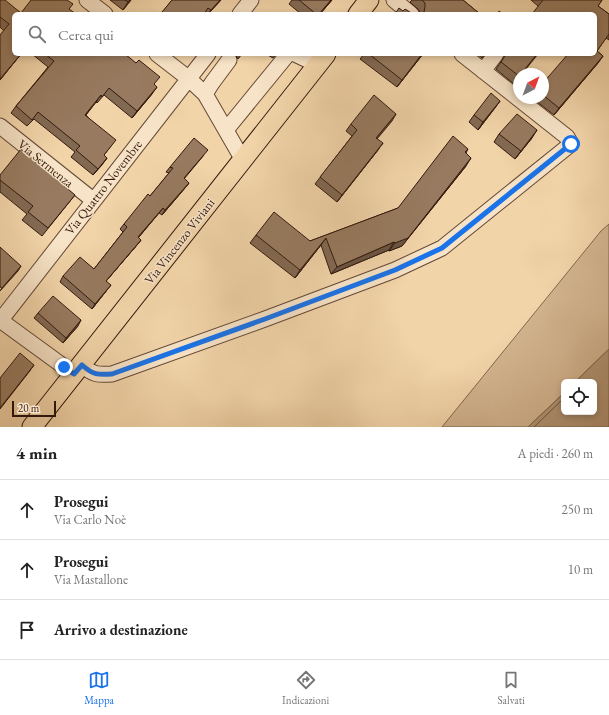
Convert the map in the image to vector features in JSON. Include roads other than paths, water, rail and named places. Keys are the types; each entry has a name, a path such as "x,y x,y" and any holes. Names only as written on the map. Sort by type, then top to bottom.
{"main road":[{"path":"360,12 369,0"},
{"name":"Via Vincenzo Viviani","path":"32,427 322,59"}],"street":[{"path":"87,0 102,12"},
{"path":"242,12 251,0"},
{"path":"394,0 409,12"},
{"path":"160,56 206,94 243,160"},
{"name":"Via Quattro Novembre","path":"0,320 206,56"},
{"path":"226,130 286,56"},
{"path":"306,56 322,59"},
{"path":"0,320 78,370 99,375 112,374 395,270 442,248 571,144 567,137 465,56"},
{"path":"483,70 494,56"},
{"path":"206,94 229,60"},
{"name":"Via Sermenza","path":"2,131 93,200"}],"water":[{"path":"609,349 609,427 528,427 561,396 561,415 597,415 597,379 578,379"}]}
